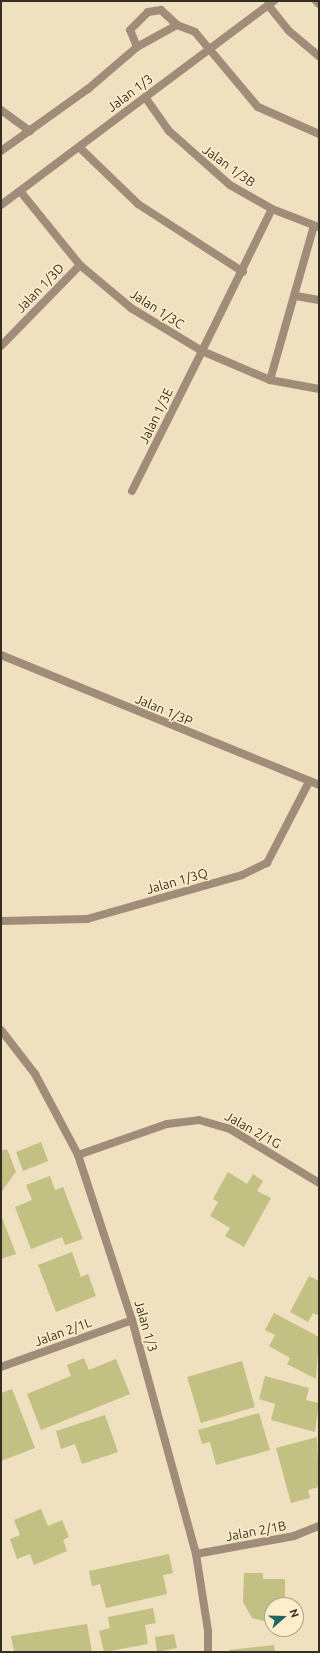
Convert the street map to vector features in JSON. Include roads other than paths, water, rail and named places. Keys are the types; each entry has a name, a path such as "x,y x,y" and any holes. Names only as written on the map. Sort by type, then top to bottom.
{"street":[{"path":"316,1 319,4"},
{"path":"271,3 289,31 319,56"},
{"name":"Jalan 1/3","path":"1,205 271,3"},
{"path":"136,47 130,30 148,12 161,10 177,25 187,27 209,48 258,108 319,134"},
{"path":"1,151 88,90 136,47 177,25"},
{"name":"Jalan 1/3B","path":"145,97 168,131 199,161 230,185 272,210 317,227"},
{"path":"1,110 30,131"},
{"path":"79,147 138,204 243,272"},
{"name":"Jalan 1/3C","path":"20,191 80,265 130,308 202,351 270,380 319,389"},
{"name":"Jalan 1/3E","path":"132,491 243,272 272,210"},
{"path":"270,380 317,227"},
{"name":"Jalan 1/3D","path":"1,346 80,265"},
{"path":"296,296 319,300"},
{"name":"Jalan 1/3P","path":"1,655 319,785"},
{"name":"Jalan 1/3Q","path":"1,921 87,919 242,875 266,863 309,782"},
{"name":"Jalan 1/3","path":"1,1030 35,1074 78,1155 132,1320 196,1554 208,1631 208,1652"},
{"name":"Jalan 2/1G","path":"78,1155 167,1124 199,1120 230,1129 319,1183"},
{"name":"Jalan 2/1L","path":"1,1367 132,1320"},
{"name":"Jalan 2/1B","path":"196,1554 294,1536 319,1526"}]}
